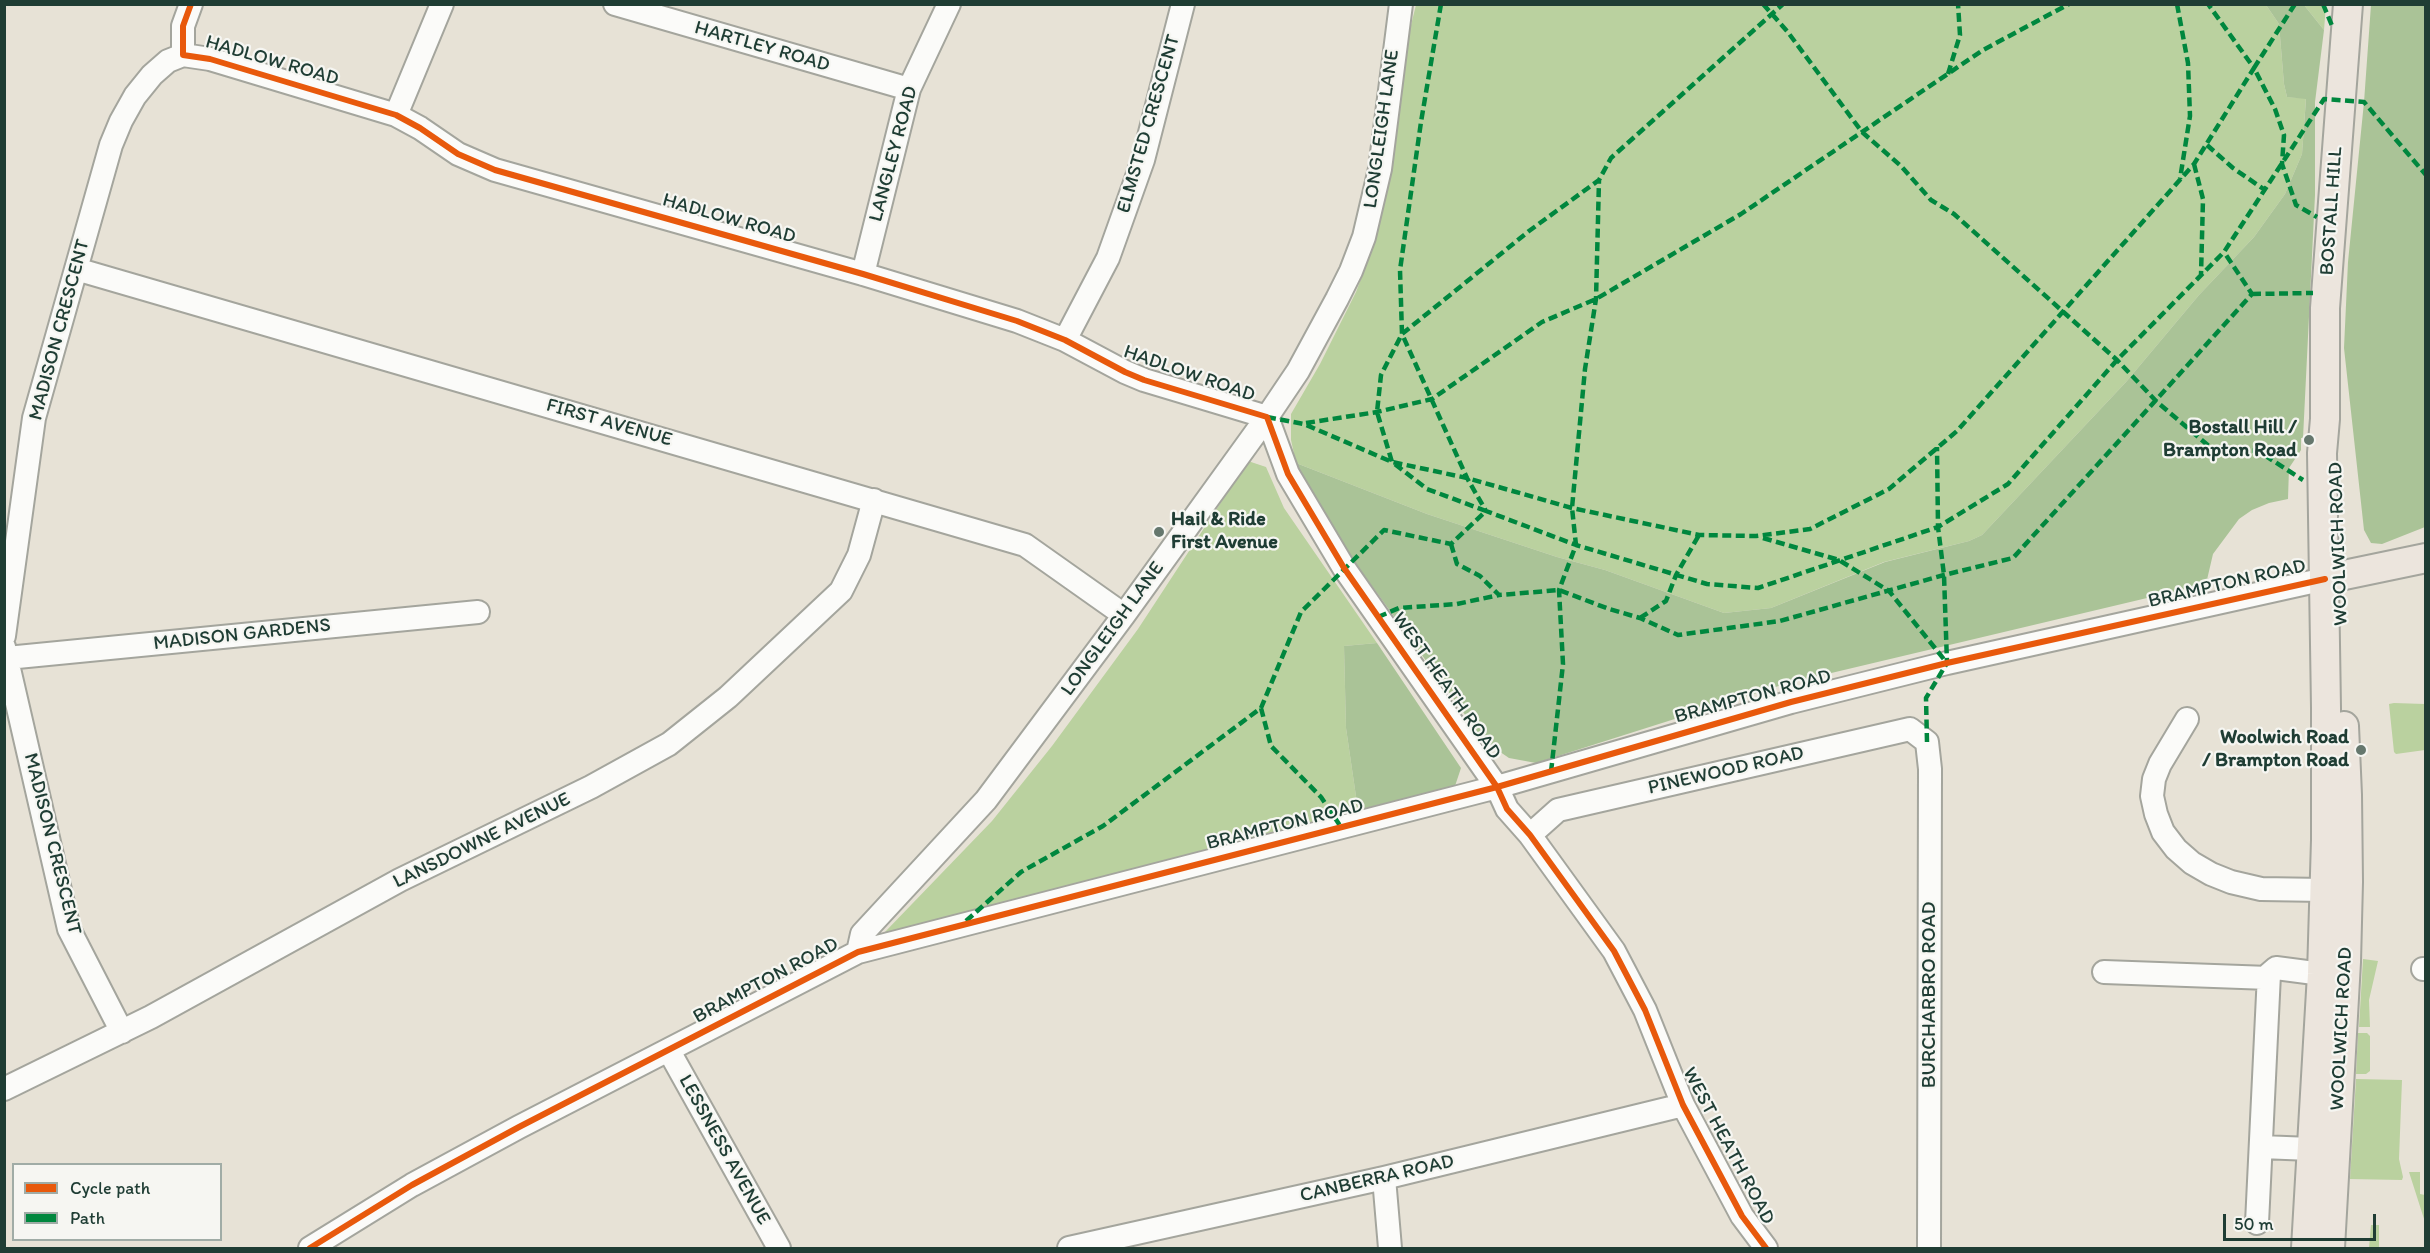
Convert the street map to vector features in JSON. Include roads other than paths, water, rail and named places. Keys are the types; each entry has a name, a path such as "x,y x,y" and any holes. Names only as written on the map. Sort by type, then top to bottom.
{"main road":[{"name":"BOSTALL HILL","path":"2325,419 2325,308 2348,4"},
{"name":"WOOLWICH ROAD","path":"2306,1248 2322,974 2326,708 2333,577 2336,454 2325,419"},
{"path":"2333,577 2426,558"},
{"name":"WOOLWICH ROAD","path":"2330,1248 2346,962 2348,882 2333,577"}],"street":[{"path":"183,55 183,26 191,4"},
{"path":"396,115 442,4"},
{"name":"HARTLEY ROAD","path":"615,4 909,89"},
{"name":"LANGLEY ROAD","path":"863,274 909,89 950,4"},
{"name":"ELMSTED CRESCENT","path":"1065,340 1108,258 1143,160 1183,4"},
{"name":"LONGLEIGH LANE","path":"858,952 862,934 986,800 1268,417 1298,371 1351,271 1364,237 1380,169 1401,4"},
{"name":"HADLOW ROAD","path":"183,55 210,59 396,115 458,154 486,167 863,274 1017,321 1065,340 1144,380 1268,417"},
{"name":"MADISON CRESCENT","path":"122,1032 69,929 5,647 34,418 111,145 135,96 152,75 168,61 183,55"},
{"name":"FIRST AVENUE","path":"76,269 1025,545 1124,615"},
{"name":"WEST HEATH ROAD","path":"1268,417 1288,474 1344,568 1497,787 1507,809 1530,835 1614,951 1645,1010 1683,1105 1742,1216 1766,1248"},
{"name":"LANSDOWNE AVENUE","path":"4,1089 122,1032 400,880 591,787 669,744 728,697 841,591 859,555 874,500"},
{"name":"BRAMPTON ROAD","path":"313,1248 422,1180 519,1126 858,952 1497,787 1791,702 1947,663 2333,577"},
{"name":"MADISON GARDENS","path":"5,647 478,612"},
{"path":"2187,719 2160,764 2154,778 2152,796 2163,832 2176,849 2201,868 2231,882 2261,889 2324,890"},
{"name":"PINEWOOD ROAD","path":"1530,835 1558,810 1910,729 1927,742"},
{"name":"BURCHARBRO ROAD","path":"1927,742 1930,769 1929,1248"},
{"path":"2257,1223 2269,974 2276,968 2322,974"},
{"path":"2104,972 2269,978"},
{"name":"LESSNESS AVENUE","path":"669,1051 779,1248"},
{"name":"CANBERRA ROAD","path":"1069,1248 1384,1178 1683,1105"},
{"path":"2261,1147 2311,1149"},
{"path":"1384,1178 1390,1248"}],"place":[{"name":"Bostall Hill / Brampton Road","path":"2309,440"},
{"name":"Hail & Ride First Avenue","path":"1159,532"},
{"name":"Woolwich Road / Brampton Road","path":"2361,750"}]}
